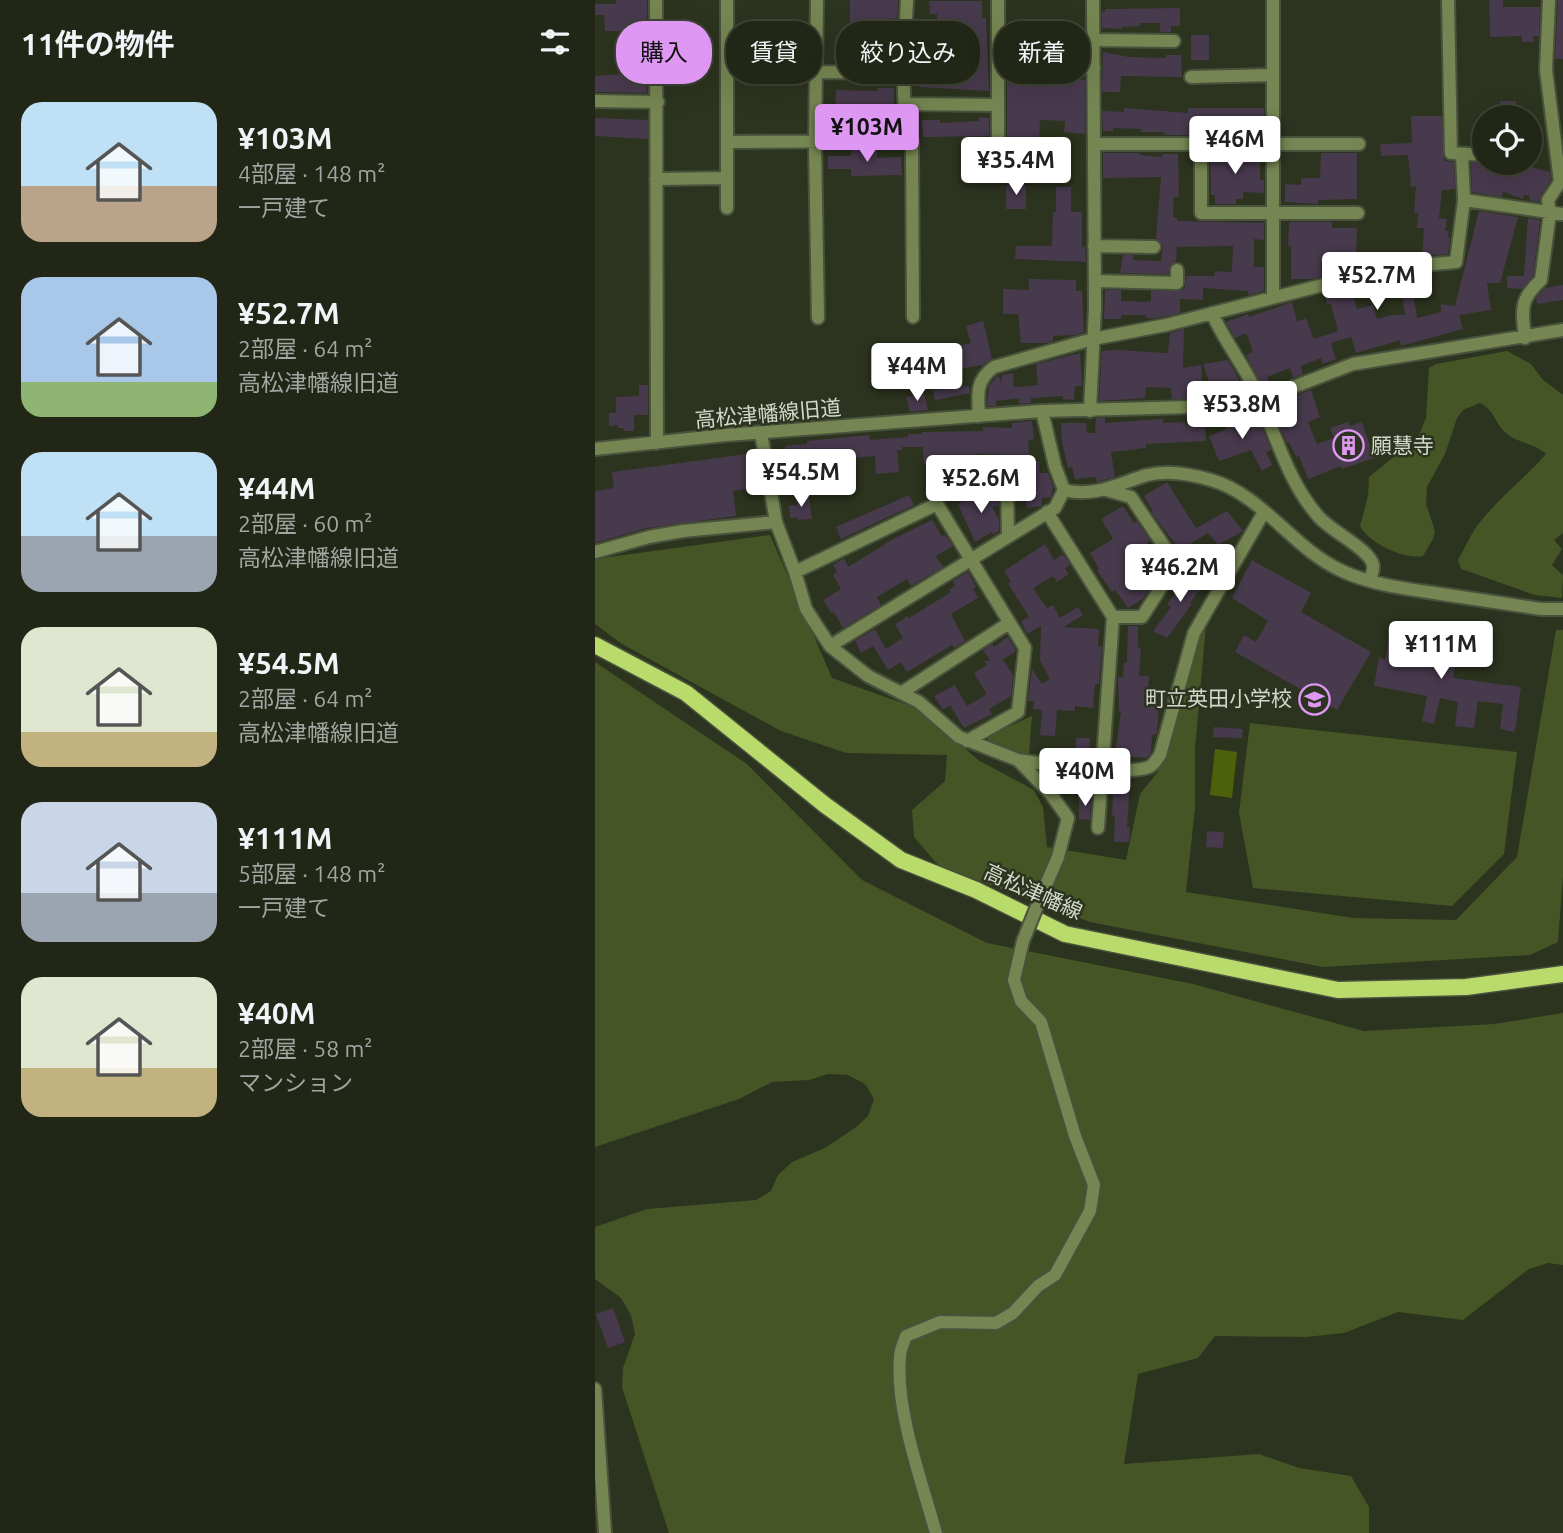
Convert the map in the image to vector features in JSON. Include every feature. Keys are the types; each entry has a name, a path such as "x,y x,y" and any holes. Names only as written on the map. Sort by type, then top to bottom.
{"main road":[{"name":"高松津幡線","path":"595,645 686,693 825,805 901,860 976,890 1065,934 1338,990 1466,987 1563,974"}],"street":[{"path":"656,0 657,443"},
{"path":"727,0 727,208"},
{"path":"816,21 817,0"},
{"path":"907,0 907,21"},
{"path":"998,0 998,21"},
{"path":"1090,411 1094,281 1093,0"},
{"path":"1273,0 1273,296"},
{"path":"1448,0 1451,153 1472,154"},
{"path":"1525,338 1522,312 1528,292 1541,280 1556,214 1549,200 1560,182 1561,167 1556,159 1546,70 1549,0"},
{"path":"1094,40 1174,41"},
{"path":"1090,68 1094,68"},
{"path":"1191,77 1272,75"},
{"path":"815,84 818,318"},
{"path":"906,84 907,133 912,141 913,317"},
{"path":"998,84 998,140"},
{"path":"595,101 658,102"},
{"path":"905,104 998,105"},
{"path":"727,142 912,141"},
{"path":"1094,144 1359,145"},
{"path":"1201,144 1201,213 1358,213"},
{"path":"979,416 980,384 985,374 994,367 1093,339 1166,325 1390,268 1456,262 1464,200 1462,153"},
{"path":"656,178 727,178"},
{"path":"1464,200 1556,214"},
{"path":"1094,246 1154,247"},
{"path":"1094,281 1177,283 1177,270"},
{"path":"1212,313 1221,335 1260,400 1301,494 1330,528 1354,543 1370,558 1374,567 1370,580"},
{"name":"高松津幡線旧道","path":"595,449 1042,411 1229,406 1260,400 1353,364 1563,330"},
{"path":"830,646 1055,508 1064,490 1055,466 1042,411"},
{"path":"761,433 776,522 806,609 830,646 868,676 919,702 959,737 1018,760 1060,766 1137,770 1152,766 1160,755 1194,633 1264,512"},
{"path":"1064,490 1073,492 1106,489 1149,474 1178,473 1211,480 1235,489 1310,550 1341,571 1418,590 1541,609 1563,609"},
{"path":"1007,480 1008,535"},
{"path":"1106,489 1131,497 1176,564 1142,617 1113,617"},
{"path":"795,572 937,504 1025,648 1018,712 967,741"},
{"path":"1047,512 1113,617 1098,828"},
{"path":"595,552 683,531 776,522"},
{"path":"901,693 1009,623"},
{"path":"936,1533 909,1437 901,1389 899,1356 906,1336 940,1322 996,1323 1013,1313 1038,1286 1055,1275 1090,1211 1094,1185 1075,1136 1041,1022 1021,1001 1014,980 1023,941 1058,857 1068,818 1050,793 1018,760"},
{"path":"595,1389 605,1533"}],"shaded area":[{"path":"1507,351 1531,364 1543,380 1563,395 1563,533 1554,540 1562,549 1552,565 1563,575 1562,598 1535,595 1461,569 1458,560 1477,526 1546,454 1506,433 1488,409 1480,403 1463,410 1457,418 1445,454 1427,487 1426,504 1435,531 1423,556 1415,557 1388,549 1371,538 1360,526 1368,496 1369,477 1418,437 1426,418 1429,368 1436,364"},
{"path":"770,535 832,678 922,710 978,760 1034,790 1043,807 1047,847 1126,860 1140,794 1158,772 1198,636 1206,625 1195,749 1195,808 1186,892 1354,918 1456,920 1517,857 1556,630 1563,630 1563,876 1558,942 1530,955 1323,967 1090,922 939,866 914,837 912,810 945,781 947,755 846,753 781,731 622,644 595,624 595,559"},
{"path":"595,662 747,764 862,880 987,943 1193,984 1364,1031 1494,1024 1563,1013 1563,1265 1548,1263 1529,1269 1463,1320 1398,1312 1344,1333 1306,1337 1215,1336 1198,1358 1138,1374 1124,1464 1259,1454 1299,1468 1351,1476 1369,1507 1369,1533 669,1533 622,1387 623,1368 635,1334 631,1315 621,1298 595,1279 595,1227 647,1209 756,1200 771,1191 778,1175 792,1162 825,1148 856,1127 868,1116 874,1099 865,1084 848,1075 828,1074 809,1080 772,1082 739,1099 595,1147"},
{"path":"1032,716 1029,755 988,744 988,736"},
{"path":"1250,723 1517,752 1504,854 1452,906 1253,888 1239,813"},
{"path":"1215,749 1237,752 1232,798 1210,795"}],"building":[{"path":"616,0 647,0 647,21 616,21 616,31 605,31 604,15 595,15 595,4 616,4"},
{"path":"850,0 898,0 897,18 850,21"},
{"path":"1489,0 1503,0 1503,7 1540,7 1539,36 1533,36 1534,42 1522,42 1522,36 1490,37"},
{"path":"1558,0 1563,0 1563,59 1555,59"},
{"path":"929,1 982,1 982,18 986,18 989,91 919,87 919,84 980,84 980,21 937,21 937,14 930,14"},
{"path":"1180,8 1180,26 1171,26 1171,32 1160,32 1160,23 1140,23 1140,26 1122,29 1102,28 1102,12 1105,12 1105,9"},
{"path":"1191,35 1209,35 1209,60 1191,60"},
{"path":"1103,52 1129,57 1166,58 1166,55 1181,55 1182,77 1121,76 1120,92 1102,92"},
{"path":"616,74 616,84 647,84 647,93 595,92 595,76"},
{"path":"1007,84 1085,84 1085,134 1064,132 1065,121 1040,120 1039,143 1059,143 1059,166 1024,165 1024,139 1007,139"},
{"path":"877,88 894,88 894,110 898,127 874,128 874,132 862,133 861,128 831,129 830,111 835,111 836,90 877,91"},
{"path":"1500,101 1516,101 1516,105 1500,105"},
{"path":"1124,108 1188,113 1188,108 1264,108 1264,123 1244,122 1244,128 1236,128 1236,135 1165,135 1164,132 1113,128 1113,131 1103,131 1102,111 1124,112"},
{"path":"1411,116 1442,116 1444,161 1454,162 1455,189 1442,190 1439,218 1447,219 1445,231 1449,231 1450,237 1448,254 1422,256 1424,228 1417,228 1418,213 1414,213 1416,186 1411,187 1408,155 1381,156 1380,144 1412,143"},
{"path":"595,118 648,120 648,139 595,136"},
{"path":"979,118 989,118 989,136 923,137 922,120 940,120 940,123 979,121"},
{"path":"851,150 877,150 877,158 901,157 902,175 851,176 851,169 828,169 828,156 851,156"},
{"path":"1103,153 1140,153 1162,157 1162,154 1178,154 1179,197 1174,197 1173,217 1177,218 1177,221 1264,223 1264,240 1254,239 1254,267 1264,267 1264,291 1248,295 1248,291 1203,288 1203,300 1180,299 1180,313 1157,318 1121,315 1121,319 1104,319 1105,290 1121,290 1121,301 1145,302 1151,301 1151,291 1181,291 1185,287 1186,276 1214,276 1215,271 1232,272 1233,246 1177,247 1176,261 1170,265 1168,274 1120,273 1123,255 1134,255 1133,260 1161,261 1163,246 1156,239 1161,177 1103,178"},
{"path":"1210,153 1260,153 1260,179 1264,180 1264,193 1243,192 1243,199 1236,199 1236,204 1215,204 1215,195 1211,195"},
{"path":"1321,153 1357,153 1357,199 1318,200 1318,204 1285,202 1285,184 1301,185 1301,178 1320,178"},
{"path":"1471,163 1472,175 1542,175 1542,170 1550,172 1551,180 1539,202 1529,200 1530,196 1524,195 1523,199 1503,192 1502,197 1472,192"},
{"path":"1006,185 1026,185 1026,209 1006,209"},
{"path":"1056,187 1071,187 1071,212 1082,212 1082,247 1085,247 1086,262 1015,259 1016,246 1052,246"},
{"path":"1479,211 1518,217 1500,283 1487,283 1491,310 1459,315 1463,329 1401,346 1400,340 1356,353 1351,337 1331,343 1336,359 1323,364 1321,358 1301,366 1303,374 1293,378 1290,368 1267,377 1271,386 1264,389 1246,355 1253,352 1246,333 1235,338 1226,322 1292,302 1297,322 1306,318 1314,339 1338,331 1331,304 1327,305 1325,294 1351,287 1357,309 1373,305 1377,319 1405,315 1400,281 1389,283 1388,277 1411,275 1417,318 1441,312 1441,304 1455,306"},
{"path":"1528,218 1540,220 1533,276 1522,289 1507,288 1507,276 1524,276"},
{"path":"1289,222 1332,222 1332,228 1357,228 1356,265 1342,271 1342,264 1321,263 1321,277 1291,279"},
{"path":"1029,279 1076,280 1076,291 1082,291 1084,332 1053,336 1053,341 1048,343 1021,343 1018,314 1003,314 1003,289 1029,290"},
{"path":"1563,285 1563,300 1537,304 1536,298 1545,288"},
{"path":"983,321 992,358 983,365 953,370 954,373 931,379 927,359 957,353 956,346 971,343 966,326"},
{"path":"1184,329 1183,368 1201,365 1203,398 1172,399 1171,388 1146,387 1145,398 1099,401 1102,351 1168,353 1170,333"},
{"path":"1080,353 1082,386 1075,386 1074,400 1063,399 1063,396 1031,398 1031,403 1019,404 1019,398 996,401 996,406 987,406 989,386 998,375 1002,384 1002,375 1013,373 1014,387 1038,385 1036,364"},
{"path":"1228,360 1247,394 1215,398 1203,364"},
{"path":"639,385 648,385 648,415 634,415 634,431 624,431 624,428 618,428 618,425 609,426 609,413 616,413 616,397 639,396"},
{"path":"969,386 970,393 935,400 933,390"},
{"path":"1311,390 1320,417 1308,422 1317,444 1334,438 1330,428 1348,422 1350,426 1362,422 1374,458 1342,469 1341,466 1308,479 1299,456 1296,457 1289,442 1287,443 1271,405"},
{"path":"924,393 928,410 910,412 906,397"},
{"path":"1257,416 1271,450 1266,452 1272,465 1262,471 1251,450 1219,461 1209,436 1227,429 1224,421 1237,417 1239,423"},
{"path":"1096,418 1105,418 1105,423 1163,419 1163,423 1205,424 1206,441 1146,444 1146,448 1111,452 1115,477 1097,482 1096,477 1075,479 1072,467 1068,468 1061,423 1086,423 1087,433 1095,433"},
{"path":"1032,421 1034,439 1028,440 1030,462 1039,461 1040,473 1048,473 1053,487 1051,497 1042,498 1041,506 1027,508 1018,457 1010,458 1009,455 976,454 975,467 958,466 958,462 924,464 923,447 902,447 902,450 897,450 899,472 876,474 875,456 844,459 846,483 814,485 813,475 789,478 785,446 807,444 807,441 869,435 870,440 908,437 908,434 922,432 983,431 983,427 1012,428 1012,423"},
{"path":"755,453 759,487 733,491 736,516 647,528 595,543 595,491 614,488 612,472"},
{"path":"1167,482 1196,528 1227,511 1243,531 1218,545 1208,533 1180,550 1151,512 1153,511 1144,496"},
{"path":"998,491 999,506 992,507 999,520 999,531 975,542 958,504 974,495 975,498"},
{"path":"909,495 914,505 841,539 836,527"},
{"path":"809,496 812,519 790,518 789,506 797,505 796,498"},
{"path":"1123,506 1150,541 1144,545 1159,573 1148,581 1152,586 1144,598 1128,608 1115,590 1112,592 1097,570 1099,569 1090,553 1113,539 1101,519"},
{"path":"932,520 942,537 945,535 953,546 936,556 943,567 911,586 907,579 877,597 881,605 843,628 823,600 841,589 833,575 837,572 833,565 844,558 848,567 895,538"},
{"path":"1045,544 1054,560 1063,554 1070,565 1065,568 1069,574 1057,582 1053,576 1033,588 1047,608 1053,605 1060,618 1078,607 1083,615 1064,627 1099,629 1098,646 1102,646 1099,684 1095,684 1093,708 1075,706 1075,711 1057,710 1055,736 1040,735 1042,710 1033,709 1034,701 1028,701 1032,669 1042,684 1050,679 1040,660 1041,626 1027,634 1021,621 1029,617 1008,583 1011,582 1004,571"},
{"path":"1252,560 1311,593 1301,612 1371,652 1337,710 1235,652 1244,635 1256,642 1268,621 1232,598"},
{"path":"1194,571 1208,579 1190,603 1192,604 1167,638 1153,631 1171,607 1167,604"},
{"path":"968,572 978,598 951,614 965,641 954,648 952,645 907,672 901,662 888,670 873,646 861,653 855,641 875,629 886,649 903,638 895,624 951,592 949,590 955,586 953,581"},
{"path":"1128,626 1138,626 1138,650 1141,646 1139,676 1149,676 1148,690 1166,692 1165,703 1159,702 1157,734 1152,735 1151,752 1147,758 1115,756 1121,712 1118,677 1123,677 1124,662 1127,663"},
{"path":"1390,634 1450,644 1449,653 1457,655 1453,678 1521,687 1515,732 1500,729 1503,704 1478,701 1474,728 1455,726 1458,702 1440,698 1434,724 1422,721 1427,696 1374,686 1379,657 1385,660"},
{"path":"1008,637 1016,651 1001,661 1004,661 1013,675 1011,696 989,709 992,714 964,728 950,705 943,710 934,696 955,685 967,706 984,696 986,693 974,673 987,665 984,661 990,661 983,650 992,644 994,647"},
{"path":"1214,727 1243,729 1242,738 1213,737"},
{"path":"1076,738 1090,738 1089,758 1075,757"},
{"path":"1110,779 1130,780 1127,827 1130,827 1129,842 1114,842 1115,817 1112,816 1113,795 1109,794"},
{"path":"1079,797 1091,797 1090,820 1079,819"},
{"path":"1207,831 1224,832 1223,848 1206,847"},
{"path":"613,1308 625,1342 608,1348 596,1314"}],"place":[{"name":"願慧寺","path":"1348,446"},
{"name":"町立英田小学校","path":"1315,699"}]}
